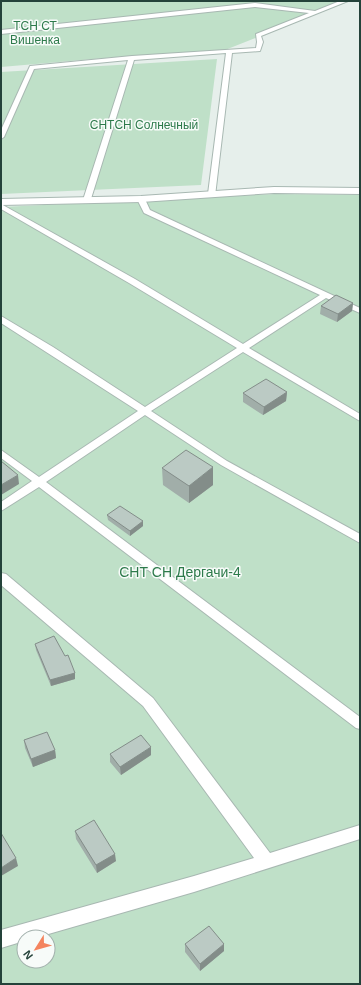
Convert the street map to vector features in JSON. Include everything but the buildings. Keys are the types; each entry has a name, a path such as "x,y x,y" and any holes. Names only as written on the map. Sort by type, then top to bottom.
{"street":[{"path":"1,202 141,199 274,190 360,191"},
{"path":"1,578 148,702 266,861"},
{"path":"1,939 360,832"}],"lane":[{"path":"1,137 32,67 132,58 258,50 260,42 258,35 345,1"},
{"path":"1,32 255,5 314,12"},
{"path":"212,194 229,51"},
{"path":"87,200 132,58"},
{"path":"141,199 147,211 360,311"},
{"path":"1,206 360,418"},
{"path":"1,507 145,410 326,296"},
{"path":"1,319 145,410 224,463 360,539"},
{"path":"1,453 360,724"}],"green space":[{"name":"ТСН СТ Вишенка","path":"1,1 350,1 225,50 128,56 1,67"},
{"name":"СНТСН Солнечный","path":"217,59 201,185 1,194 1,72"},
{"name":"СНТ СН Дергачи-4","path":"276,194 360,195 360,984 1,984 1,207"}]}
